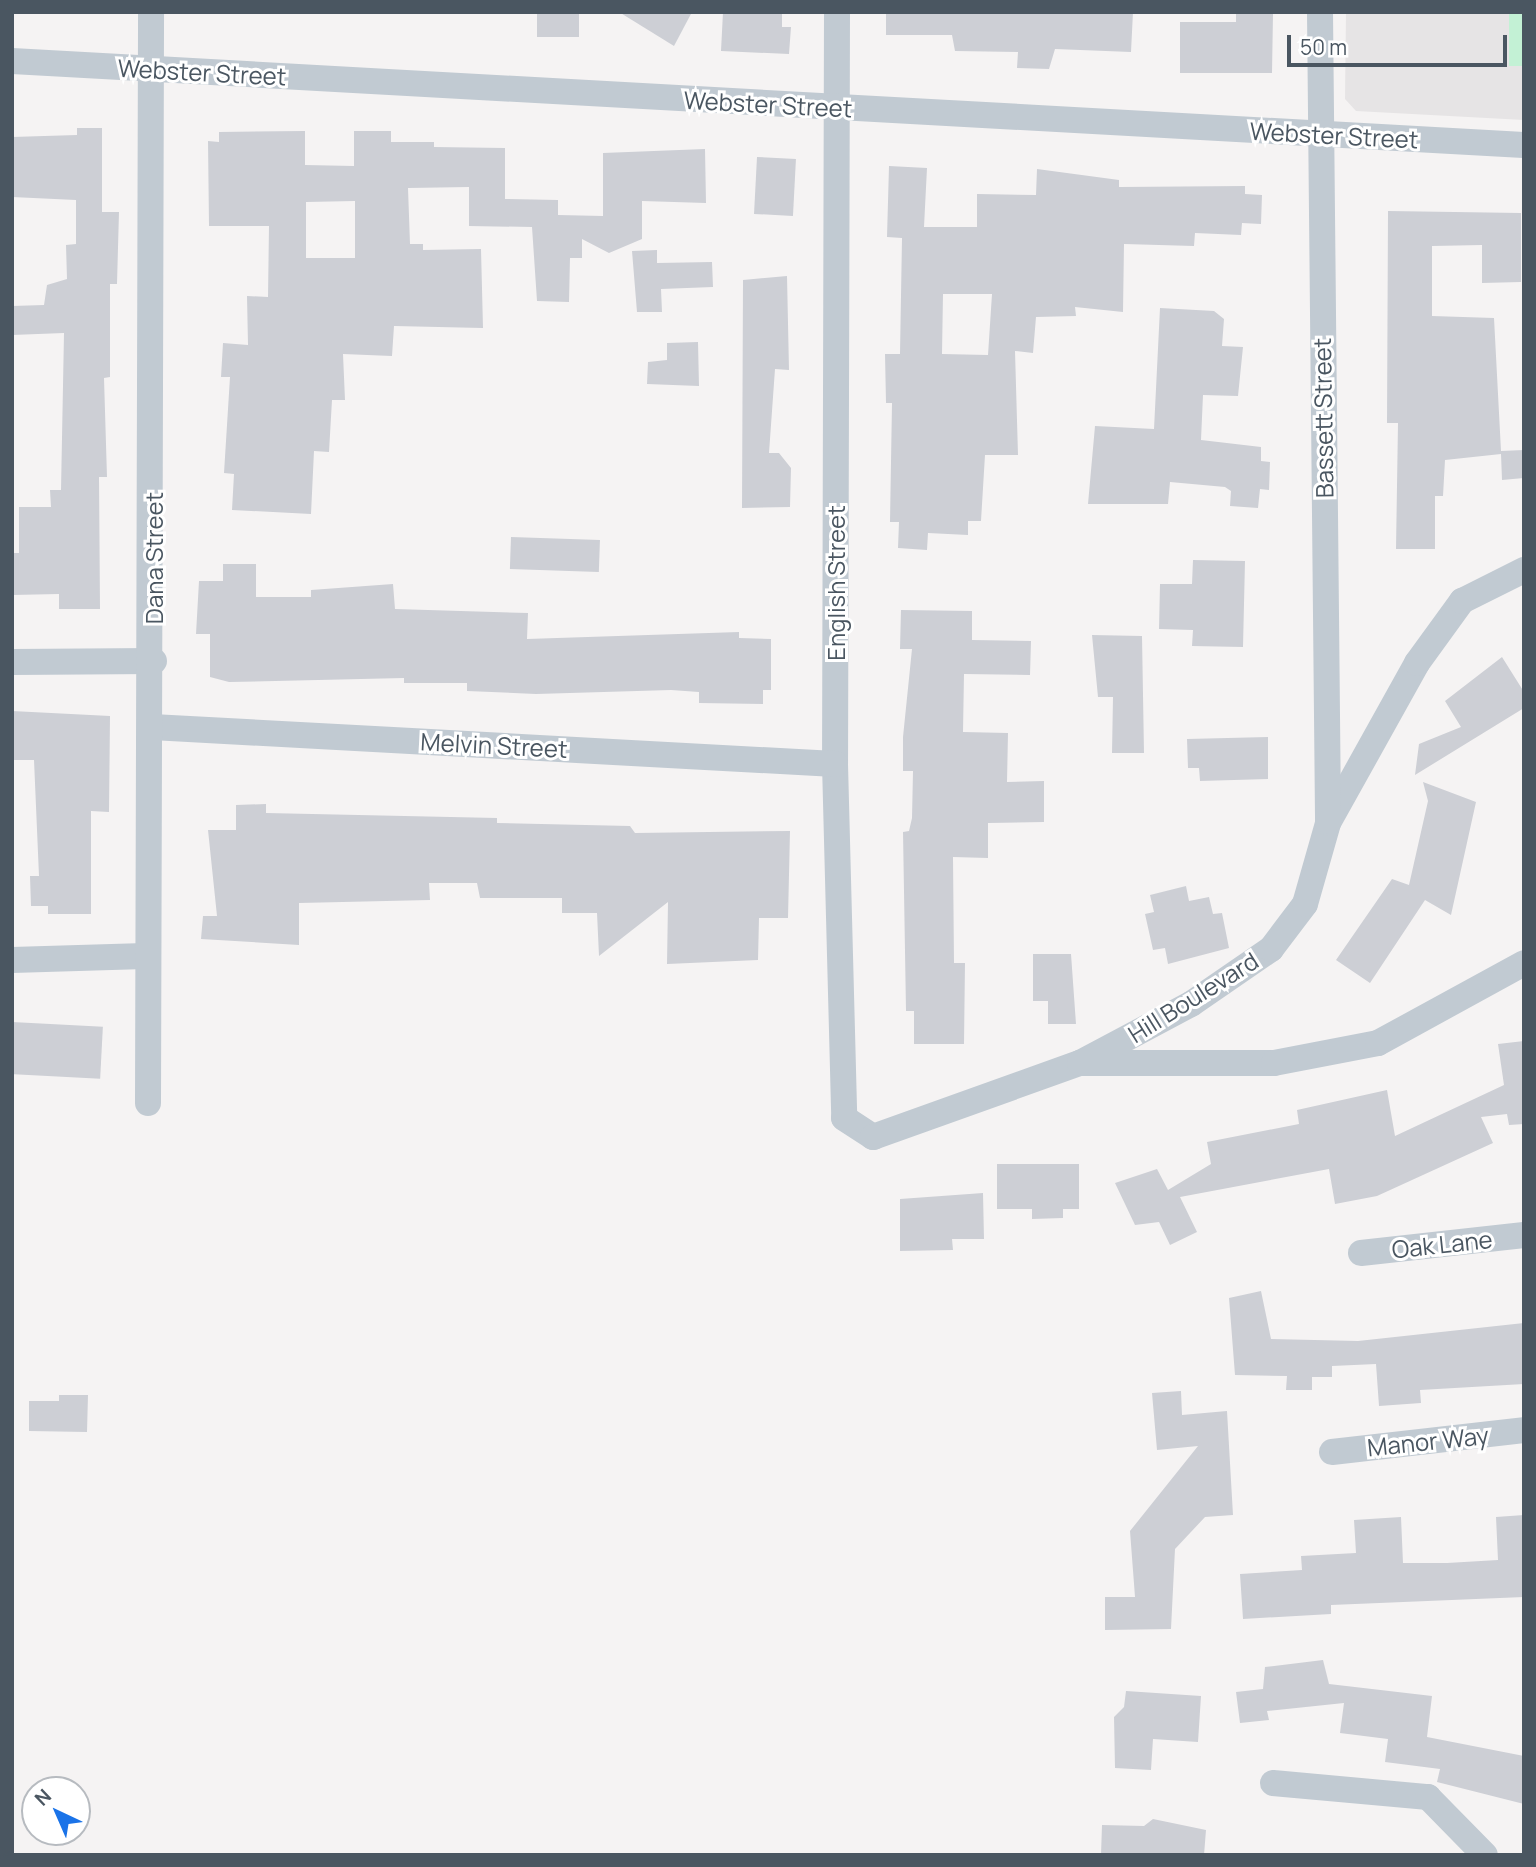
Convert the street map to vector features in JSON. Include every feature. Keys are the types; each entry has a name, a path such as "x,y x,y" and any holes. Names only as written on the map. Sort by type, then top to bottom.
{"street":[{"name":"Dana Street","path":"148,1103 145,956 154,661 151,12"},
{"name":"English Street","path":"837,12 835,764 844,1118 873,1138"},
{"name":"Bassett Street","path":"1320,12 1319,135 1328,823"},
{"name":"Webster Street","path":"12,61 1524,145"},
{"name":"Hill Boulevard","path":"873,1138 1080,1063 1191,1004 1271,949 1305,904 1328,823 1417,663 1462,601 1524,570"},
{"path":"12,662 154,661"},
{"name":"Melvin Street","path":"152,727 835,764"},
{"path":"12,960 145,956"},
{"path":"1080,1063 1274,1063 1378,1043 1524,963"},
{"name":"Oak Lane","path":"1361,1253 1524,1235"},
{"name":"Manor Way","path":"1332,1452 1524,1430"},
{"path":"1273,1783 1428,1797 1485,1855"}],"shaded area":[{"path":"1346,12 1524,12 1524,120 1356,111 1345,99"}],"green space":[{"path":"1509,12 1524,12 1524,66 1509,66"}],"building":[{"path":"537,12 579,12 579,37 537,37"},
{"path":"619,12 692,12 674,46"},
{"path":"723,12 782,12 782,27 791,27 789,54 721,51"},
{"path":"886,12 1133,12 1131,52 1055,49 1049,69 1017,68 1018,52 955,51 952,35 886,35"},
{"path":"1236,14 1273,14 1272,73 1180,73 1180,22 1236,22"},
{"path":"77,128 102,128 102,212 119,212 117,284 110,284 110,377 104,378 107,477 99,477 100,609 59,609 59,594 12,595 12,553 19,553 19,507 51,507 50,490 61,490 64,333 12,335 12,306 44,305 47,285 67,279 66,245 76,244 76,200 12,197 12,137 77,135"},
{"path":"305,131 305,165 354,166 354,131 391,131 391,142 434,142 434,147 505,148 505,199 558,200 558,215 603,216 603,153 705,149 706,203 642,201 642,239 609,253 582,239 582,258 570,258 569,302 537,301 532,227 469,226 469,187 408,188 410,244 423,244 423,250 481,249 483,328 394,326 392,356 343,354 345,400 332,400 329,452 314,451 311,514 232,510 234,474 224,473 230,377 221,377 223,343 248,345 247,296 268,297 269,226 209,226 208,141 219,142 219,132","holes":["355,201 355,258 306,258 306,202"]},
{"path":"757,157 796,159 793,216 754,214"},
{"path":"889,166 927,168 924,227 977,227 977,194 1036,195 1037,169 1119,180 1119,187 1245,186 1245,194 1262,195 1261,224 1242,223 1241,235 1195,233 1194,246 1124,244 1123,312 1075,307 1076,316 1036,317 1033,353 1015,351 1018,455 985,455 981,521 968,521 968,535 928,533 927,550 898,548 899,522 890,522 892,403 886,403 885,354 900,354 902,238 887,237","holes":["943,294 992,294 988,355 942,354"]},
{"path":"1388,211 1521,213 1521,282 1482,283 1482,245 1432,246 1432,316 1494,318 1501,451 1524,450 1524,478 1502,480 1501,454 1445,460 1443,496 1435,496 1435,549 1396,549 1398,423 1387,423"},
{"path":"657,250 657,263 712,262 713,287 661,289 662,312 637,312 632,251"},
{"path":"787,276 789,370 775,369 769,453 779,453 791,468 790,507 742,508 743,280"},
{"path":"1160,308 1214,311 1224,319 1222,346 1243,347 1238,396 1203,395 1201,440 1261,447 1261,461 1270,462 1269,490 1260,489 1258,508 1230,506 1231,491 1225,487 1170,482 1168,504 1088,504 1095,426 1154,429"},
{"path":"698,342 699,386 647,384 648,362 667,360 667,343"},
{"path":"511,537 600,540 599,572 510,569"},
{"path":"1193,560 1245,561 1243,647 1192,646 1193,630 1159,629 1160,584 1192,584"},
{"path":"223,564 256,564 256,597 311,597 311,590 393,584 395,609 528,613 527,639 739,632 739,638 771,639 771,690 763,690 763,704 699,703 699,692 671,690 536,694 467,691 467,683 404,683 404,678 229,682 210,677 210,634 196,634 199,581 223,581"},
{"path":"901,610 972,611 972,640 1031,641 1030,675 964,674 963,732 1008,733 1007,782 1044,781 1044,822 988,823 988,858 953,857 954,963 965,963 964,1044 914,1044 914,1011 906,1011 903,832 909,831 912,818 913,771 903,771 903,737 912,649 900,649"},
{"path":"1092,635 1142,636 1144,753 1112,753 1113,697 1098,697"},
{"path":"1502,657 1524,692 1524,708 1415,775 1419,744 1461,727 1445,701"},
{"path":"12,711 110,716 109,812 91,811 91,914 48,914 48,906 31,906 30,876 39,876 34,760 12,760"},
{"path":"1268,737 1268,779 1200,781 1199,768 1188,768 1187,739"},
{"path":"1423,782 1476,802 1451,915 1425,900 1370,983 1336,960 1392,879 1409,885 1428,801"},
{"path":"266,804 266,813 497,818 497,823 630,826 635,833 790,831 788,918 759,918 758,960 667,964 668,902 599,956 597,913 562,913 562,898 480,898 477,883 429,883 430,900 299,903 299,945 201,939 203,916 217,916 208,830 236,830 236,805"},
{"path":"1186,886 1189,901 1209,897 1213,914 1222,913 1229,948 1168,964 1165,948 1153,950 1145,914 1154,912 1150,895"},
{"path":"1033,954 1071,954 1076,1024 1048,1024 1048,1001 1033,1001"},
{"path":"12,1022 103,1027 100,1079 12,1074"},
{"path":"1524,1041 1524,1124 1509,1125 1507,1114 1481,1117 1493,1143 1377,1196 1335,1204 1329,1169 1180,1197 1197,1232 1170,1245 1159,1222 1135,1225 1115,1183 1157,1169 1168,1190 1211,1164 1207,1142 1299,1124 1297,1110 1387,1090 1395,1136 1504,1085 1498,1044"},
{"path":"997,1164 1079,1164 1079,1209 1063,1209 1063,1218 1032,1219 1032,1209 997,1209"},
{"path":"983,1193 984,1239 952,1239 953,1250 900,1251 900,1199"},
{"path":"1261,1291 1271,1339 1358,1341 1524,1323 1524,1384 1420,1390 1421,1403 1379,1406 1376,1364 1332,1366 1332,1377 1312,1377 1312,1390 1286,1390 1287,1376 1235,1375 1229,1298"},
{"path":"1181,1391 1182,1415 1227,1411 1233,1515 1205,1517 1175,1549 1171,1629 1105,1630 1105,1597 1135,1597 1130,1531 1198,1446 1157,1450 1152,1393"},
{"path":"59,1395 88,1395 87,1432 29,1431 29,1401 59,1401"},
{"path":"1524,1515 1524,1597 1331,1605 1331,1614 1243,1619 1240,1574 1302,1570 1301,1556 1356,1553 1354,1520 1401,1517 1403,1563 1447,1563 1498,1560 1496,1517"},
{"path":"1323,1660 1329,1684 1432,1696 1427,1737 1524,1756 1524,1804 1437,1782 1440,1769 1385,1762 1388,1739 1340,1733 1344,1703 1267,1711 1269,1720 1240,1723 1236,1692 1263,1689 1265,1667"},
{"path":"1126,1691 1201,1696 1198,1742 1153,1739 1151,1770 1115,1768 1114,1717 1124,1707"},
{"path":"1153,1819 1206,1830 1204,1855 1101,1855 1102,1825 1144,1826"}]}
